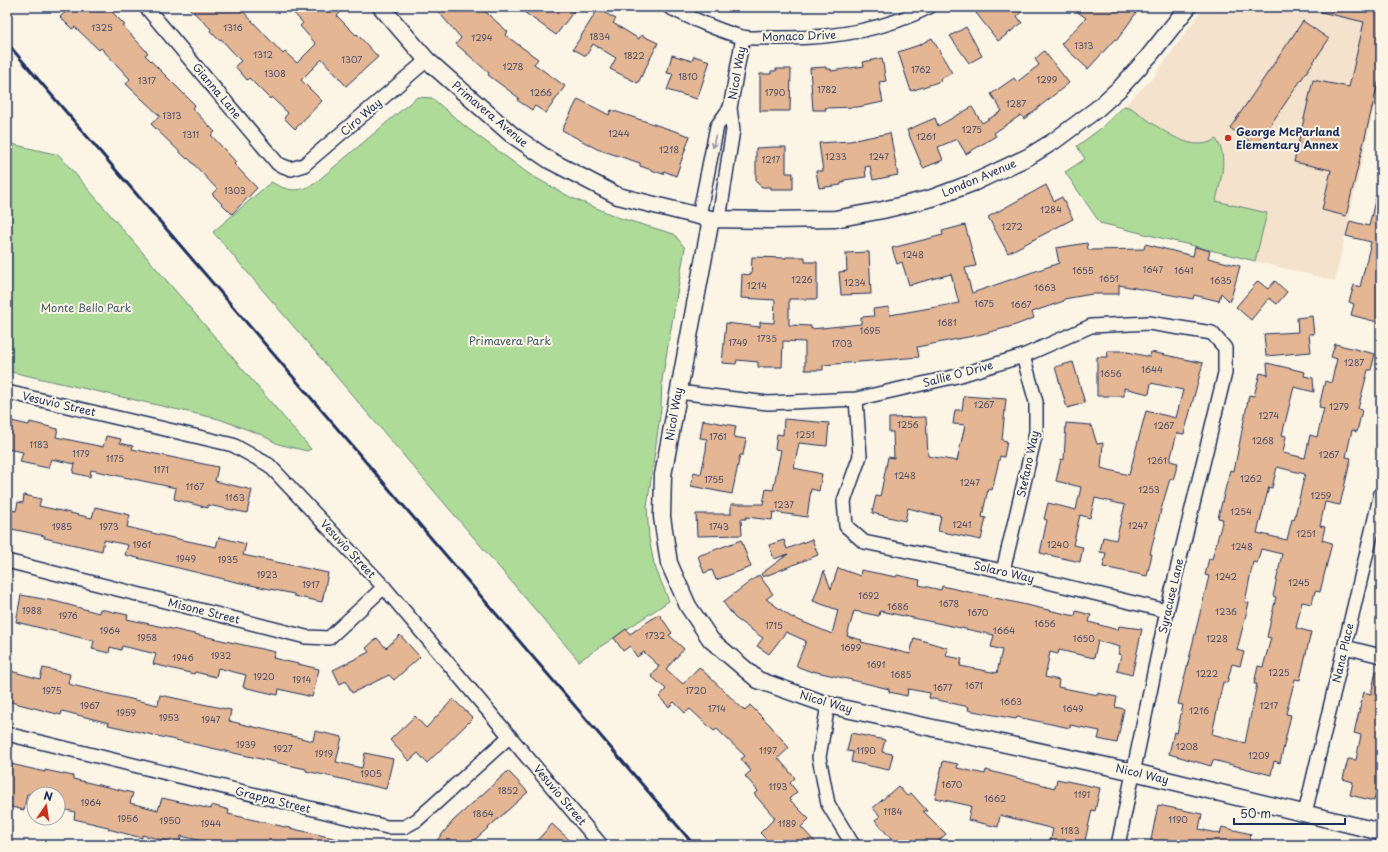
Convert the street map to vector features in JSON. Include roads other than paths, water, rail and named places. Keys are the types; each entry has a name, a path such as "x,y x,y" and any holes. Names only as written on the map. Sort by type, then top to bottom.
{"street":[{"name":"Gianna Lane","path":"146,7 278,164 292,169"},
{"name":"Primavera Avenue","path":"381,7 427,60 511,134 549,160 618,196 710,218"},
{"name":"Monaco Drive","path":"669,7 682,14 743,37 790,38 846,34 898,20 929,7"},
{"name":"London Avenue","path":"710,218 770,220 835,218 883,210 932,198 975,182 1028,157 1054,141 1097,109 1140,67 1188,7"},
{"name":"Nicol Way","path":"743,37 730,108 733,130 710,218 663,475 662,517 669,563 688,606 711,640 758,680 828,705 1134,772 1381,832"},
{"name":"Ciro Way","path":"292,169 304,165 427,60"},
{"name":"Nicol Way","path":"710,218 717,126 730,108"},
{"name":"Sallie O Drive","path":"678,392 768,403 856,398 957,376 1023,356 1091,326 1149,323 1212,333 1225,348"},
{"name":"Syracuse Lane","path":"1118,845 1167,611 1225,374 1225,348"},
{"name":"Stefano Way","path":"1003,571 1036,432 1036,402 1023,356"},
{"name":"Vesuvio Street","path":"7,392 233,445 269,465 384,587 602,845"},
{"name":"Solaro Way","path":"856,398 860,456 844,501 846,526 864,542 1003,571 1167,611"},
{"name":"Nana Place","path":"1305,813 1381,492"},
{"name":"Misone Street","path":"7,561 306,637 329,638 384,587"},
{"path":"1345,647 1381,656"},
{"path":"828,705 819,757 828,804 853,845"},
{"name":"Grappa Street","path":"7,734 387,827 404,827 417,820 510,736"}],"railway":[{"path":"7,43 694,845"}],"place":[{"name":"George McParland Elementary Annex","path":"1228,138"}],"park label":[{"name":"Monte Bello Park","path":"86,308"},
{"name":"Primavera Park","path":"510,341"}]}
